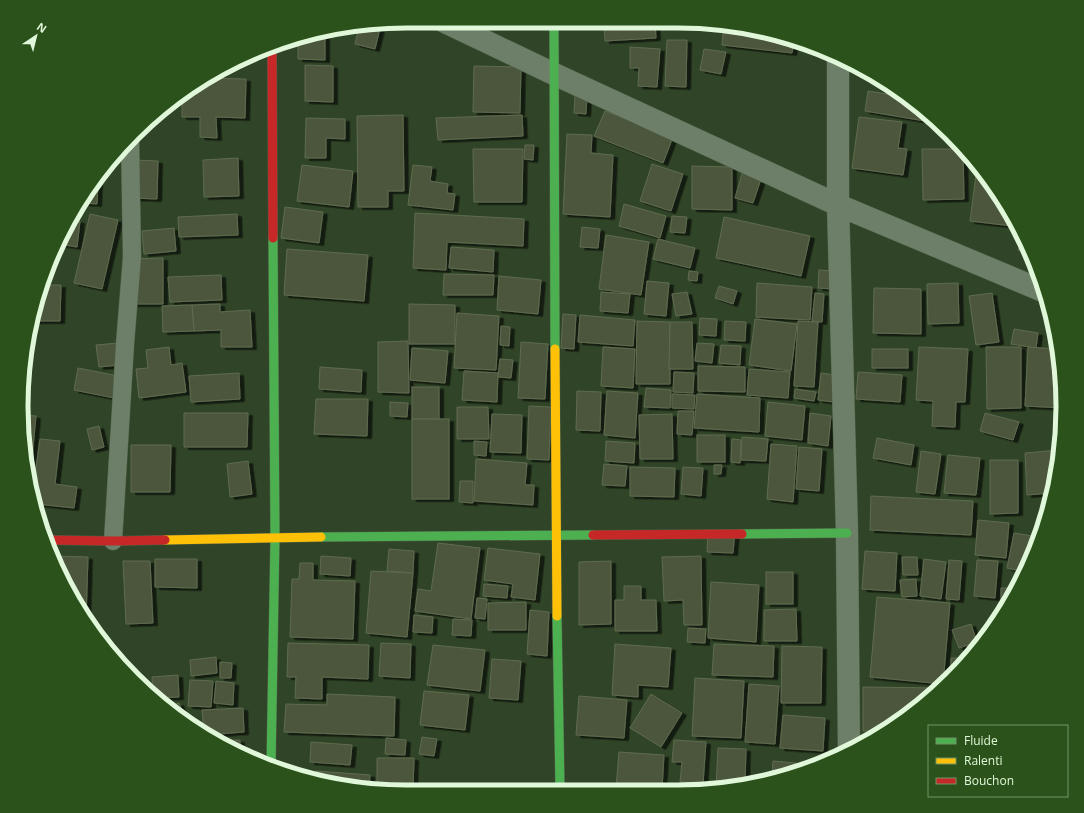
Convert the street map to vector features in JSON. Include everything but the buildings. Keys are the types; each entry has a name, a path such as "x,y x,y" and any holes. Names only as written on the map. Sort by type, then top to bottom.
{"street":[{"path":"458,28 838,205 1037,288"},
{"path":"554,28 555,535 560,785"},
{"path":"271,760 275,537 272,53"},
{"path":"838,64 838,205 847,533 849,744"},
{"path":"53,540 113,541 275,537 847,533"}],"lane":[{"path":"113,541 132,257 130,148"}],"traffic: fast":[{"path":"554,28 555,349"},
{"path":"271,760 275,537 273,238"},
{"path":"742,534 847,533"},
{"path":"321,537 593,535"},
{"path":"557,616 560,785"}],"traffic: slow":[{"path":"555,349 557,616"},
{"path":"165,540 321,537"}],"traffic: jam":[{"path":"272,53 273,238"},
{"path":"593,535 742,534"},
{"path":"53,540 165,540"}]}
